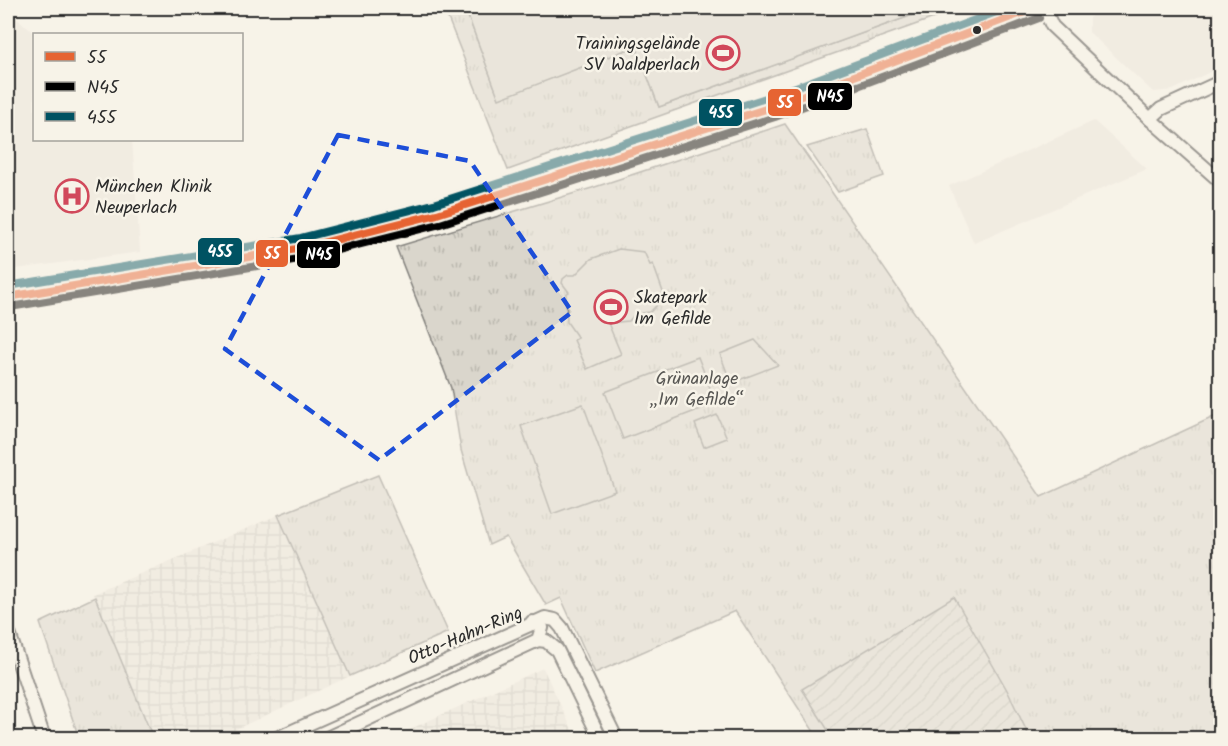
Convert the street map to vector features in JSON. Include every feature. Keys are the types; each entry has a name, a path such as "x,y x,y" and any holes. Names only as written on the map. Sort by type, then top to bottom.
{"main road":[{"path":"8,297 303,248 438,214 772,107 1035,8"}],"street":[{"path":"1044,8 1052,26 1150,119 1221,182"},
{"path":"1150,119 1161,109 1221,82"},
{"path":"531,622 545,618 555,620 562,627 616,738"},
{"name":"Otto-Hahn-Ring","path":"277,738 531,622 542,628 538,640 327,738"},
{"path":"8,634 44,738"},
{"path":"538,640 546,641 557,651 600,738"}],"highlighted area":[{"path":"338,135 470,161 572,312 379,460 225,349"}],"shaded area":[{"path":"1101,8 1220,8 1220,67 1173,90 1153,92 1089,32 1089,18"},
{"name":"München Klinik Neuperlach","path":"8,11 34,33 33,141 132,141 140,252 8,270"},
{"path":"1094,121 1147,169 974,243 949,186"},
{"path":"278,515 350,676 217,738 153,738 93,594"},
{"path":"543,668 576,738 391,738"}],"green space":[{"path":"444,8 465,8 499,98 637,46 659,107 932,8 962,8 508,170"},
{"name":"Trainingsgelände SV Waldperlach","path":"465,8 932,8 659,107 636,46 499,99"},
{"name":"Grünanlage „Im Gefilde“","path":"785,124 1041,497 1220,414 1220,738 818,738 735,611 595,673 561,598 546,605 506,537 489,545 461,450 451,388 396,247 592,188"},
{"path":"867,129 884,176 838,192 807,147"},
{"name":"Skatepark Im Gefilde","path":"619,249 644,252 650,265 653,264 663,292 658,304 650,312 635,314 629,321 608,323 621,354 587,369 574,340 578,338 567,322 566,294 569,292 562,283 563,279 568,275 575,275 591,259"},
{"path":"755,340 778,365 731,383 720,354"},
{"path":"698,357 716,403 623,439 605,392"},
{"path":"583,404 615,491 552,514 521,426"},
{"path":"717,415 727,438 704,447 695,424"},
{"path":"378,475 448,632 350,676 278,515"},
{"path":"95,597 153,738 79,738 40,623"},
{"path":"954,597 1007,690 1030,738 833,738 802,689"}],"transit line":[{"name":"455","path":"8,286 301,238 434,204 769,97 1007,8"},
{"name":"55","path":"8,297 303,248 437,214 772,107 1035,8"},
{"name":"N45","path":"10,307 305,258 440,224 775,117 1039,18"}],"place":[{"name":"Trainingsgelände SV Waldperlach","path":"723,53"},
{"name":"München Klinik Neuperlach","path":"72,196"},
{"name":"Skatepark Im Gefilde","path":"611,307"}]}
